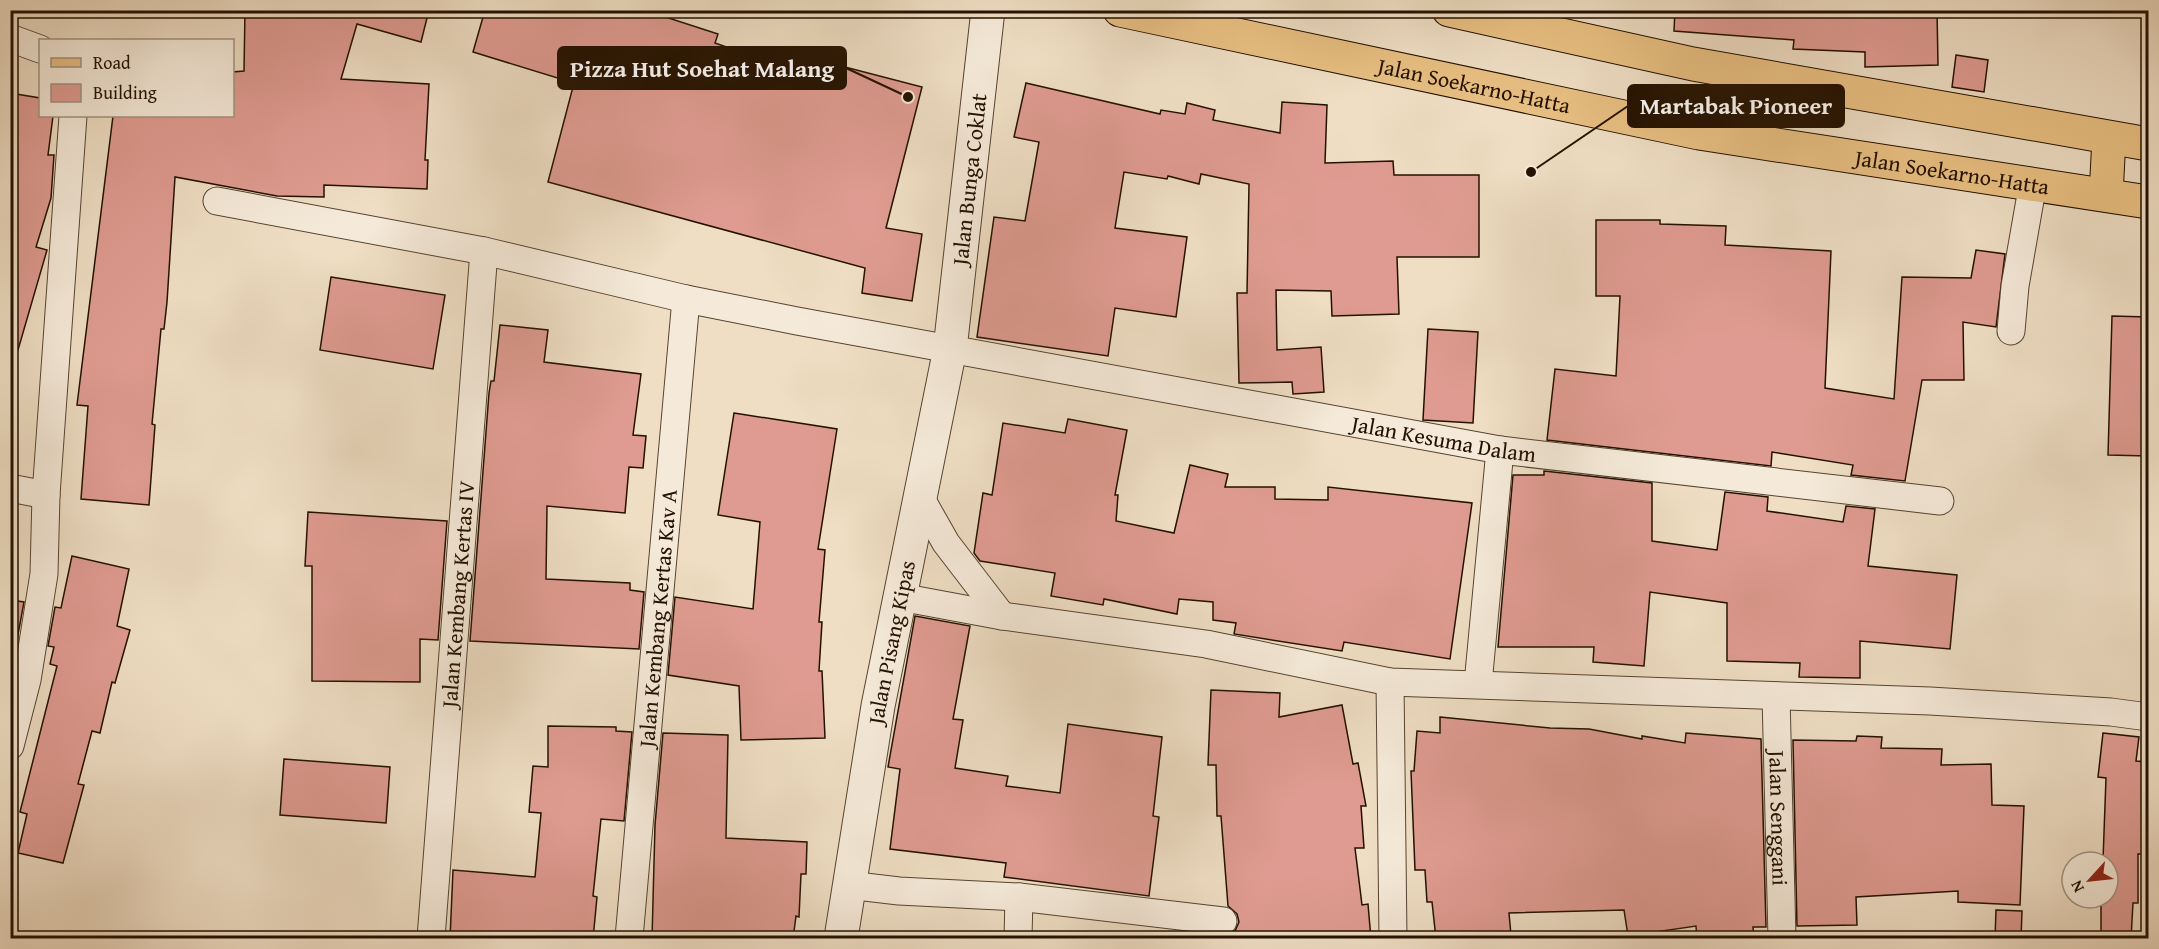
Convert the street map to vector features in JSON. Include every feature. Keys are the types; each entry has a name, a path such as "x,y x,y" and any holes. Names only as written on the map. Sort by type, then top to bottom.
{"main road":[{"name":"Jalan Soekarno-Hatta","path":"1120,10 1699,133 2148,202"},
{"path":"1449,10 1693,64 2148,144"},
{"path":"2106,195 2109,138"}],"street":[{"name":"Jalan Bunga Coklat","path":"950,349 988,10"},
{"path":"10,38 39,49"},
{"path":"10,746 19,679 44,574 46,495 73,117"},
{"path":"2011,332 2015,286 2032,183"},
{"name":"Jalan Kesuma Dalam","path":"217,201 484,251 686,299 1500,450 1940,501"},
{"name":"Jalan Kembang Kertas IV","path":"431,939 484,251"},
{"name":"Jalan Kembang Kertas Kav A","path":"629,939 686,299"},
{"name":"Jalan Pisang Kipas","path":"841,939 878,706 950,349"},
{"path":"1478,684 1500,450"},
{"path":"10,488 46,495"},
{"path":"920,497 946,543 1002,616"},
{"path":"900,597 1002,616 1206,644 1390,682 2111,711 2148,717"},
{"path":"1390,682 1393,939"},
{"name":"Jalan Senggani","path":"1776,696 1782,939"},
{"path":"848,885 899,891 1019,897 1223,921"},
{"path":"1018,939 1019,897"}],"building":[{"path":"245,10 429,10 421,42 357,24 341,79 429,84 425,160 428,160 427,189 324,185 324,197 277,196 175,177 167,302 164,329 161,329 152,424 155,425 149,505 81,499 88,406 77,405 113,117 234,117 234,72 244,71"},
{"path":"485,10 644,10 718,34 715,43 810,76 814,59 922,87 886,228 922,234 912,301 862,293 865,268 548,182 574,83 473,52"},
{"path":"1675,10 1937,10 1938,65 1865,67 1865,52 1793,49 1794,40 1674,31"},
{"path":"1956,55 1988,60 1984,92 1952,87"},
{"path":"1026,83 1160,114 1161,110 1185,114 1187,103 1215,110 1213,120 1280,133 1282,102 1327,105 1325,163 1393,161 1394,175 1479,175 1479,257 1397,257 1399,314 1332,316 1331,291 1276,290 1277,350 1321,347 1324,392 1293,394 1292,382 1239,383 1237,293 1247,293 1249,184 1201,174 1199,184 1168,176 1167,179 1124,172 1115,228 1187,237 1176,317 1115,308 1108,356 977,337 994,217 1025,221 1039,142 1014,137"},
{"path":"10,93 39,98 39,117 53,117 48,155 54,155 51,198 36,247 47,250 18,350 10,349"},
{"path":"1596,220 1660,220 1660,224 1726,226 1725,245 1831,251 1825,388 1894,399 1902,277 1971,278 1976,250 2005,254 1996,327 1963,322 1964,380 1922,380 1905,481 1851,475 1853,465 1772,452 1771,466 1547,440 1555,369 1616,376 1620,296 1596,296"},
{"path":"331,277 445,295 433,369 320,350"},
{"path":"2112,316 2148,317 2148,456 2108,455"},
{"path":"500,325 548,330 544,362 641,374 633,435 646,436 643,468 629,467 625,513 547,506 546,579 630,583 630,590 644,592 639,649 470,641 489,393 491,381 494,381"},
{"path":"1428,329 1478,332 1473,423 1423,420"},
{"path":"734,413 837,429 818,549 825,550 819,622 822,622 819,671 822,671 825,738 741,740 739,686 668,675 675,597 753,609 760,522 718,515"},
{"path":"1068,419 1127,430 1115,495 1118,495 1116,521 1174,533 1190,465 1228,474 1225,487 1275,487 1275,499 1328,500 1328,487 1472,503 1450,659 1344,642 1342,651 1234,634 1236,623 1213,620 1213,602 1179,599 1177,614 1104,599 1103,605 1051,596 1055,573 980,561 974,553 983,493 992,495 1003,423 1065,433"},
{"path":"1544,471 1652,483 1652,541 1717,550 1725,492 1768,497 1767,511 1843,522 1846,506 1875,509 1868,566 1957,575 1950,649 1860,641 1860,678 1799,677 1800,663 1727,661 1727,603 1650,592 1644,666 1593,662 1594,647 1498,647 1513,475 1544,475"},
{"path":"308,512 447,521 438,640 420,639 420,682 312,681 312,566 305,566"},
{"path":"72,556 129,569 117,626 130,630 115,683 112,682 100,733 92,731 78,784 84,785 63,863 18,853 27,814 20,812 57,666 50,664 54,647 48,646 55,607 61,608"},
{"path":"10,600 24,602 17,640 10,639"},
{"path":"915,616 970,626 953,719 963,720 955,768 1008,776 1006,786 1060,793 1068,724 1162,737 1153,816 1159,817 1149,896 1004,877 1006,863 890,849 900,769 888,767"},
{"path":"1211,690 1280,693 1279,717 1342,705 1353,764 1358,763 1366,806 1361,806 1364,848 1355,848 1362,905 1368,904 1371,939 1223,939 1235,931 1239,922 1237,914 1228,906 1221,816 1217,816 1216,765 1208,765"},
{"path":"1440,717 1550,728 1589,729 1642,739 1642,736 1685,743 1686,733 1761,739 1766,927 1753,927 1754,939 1697,939 1696,926 1628,936 1624,910 1509,913 1511,935 1436,939 1432,902 1427,902 1425,870 1415,870 1411,771 1414,771 1417,731 1440,733"},
{"path":"548,726 616,727 616,731 632,732 624,821 601,819 593,896 597,897 593,939 450,939 453,870 535,877 541,813 529,812 533,766 548,767"},
{"path":"663,733 728,735 726,838 807,842 806,874 801,874 799,917 796,916 793,939 652,939 655,825"},
{"path":"2103,733 2139,737 2136,761 2148,762 2148,854 2138,854 2138,903 2133,903 2131,939 2101,939 2101,910 2120,910 2120,850 2103,850 2106,778 2098,777"},
{"path":"1857,736 1882,737 1881,748 1942,749 1941,765 1991,764 1992,805 2024,806 2020,905 1958,902 1958,891 1856,897 1857,925 1797,926 1793,740 1856,741"},
{"path":"284,759 390,767 386,823 280,815"},
{"path":"1996,910 2022,911 2021,939 1995,939"}],"place":[{"name":"Pizza Hut Soehat Malang","path":"908,97"},
{"name":"Martabak Pioneer","path":"1531,172"}]}
